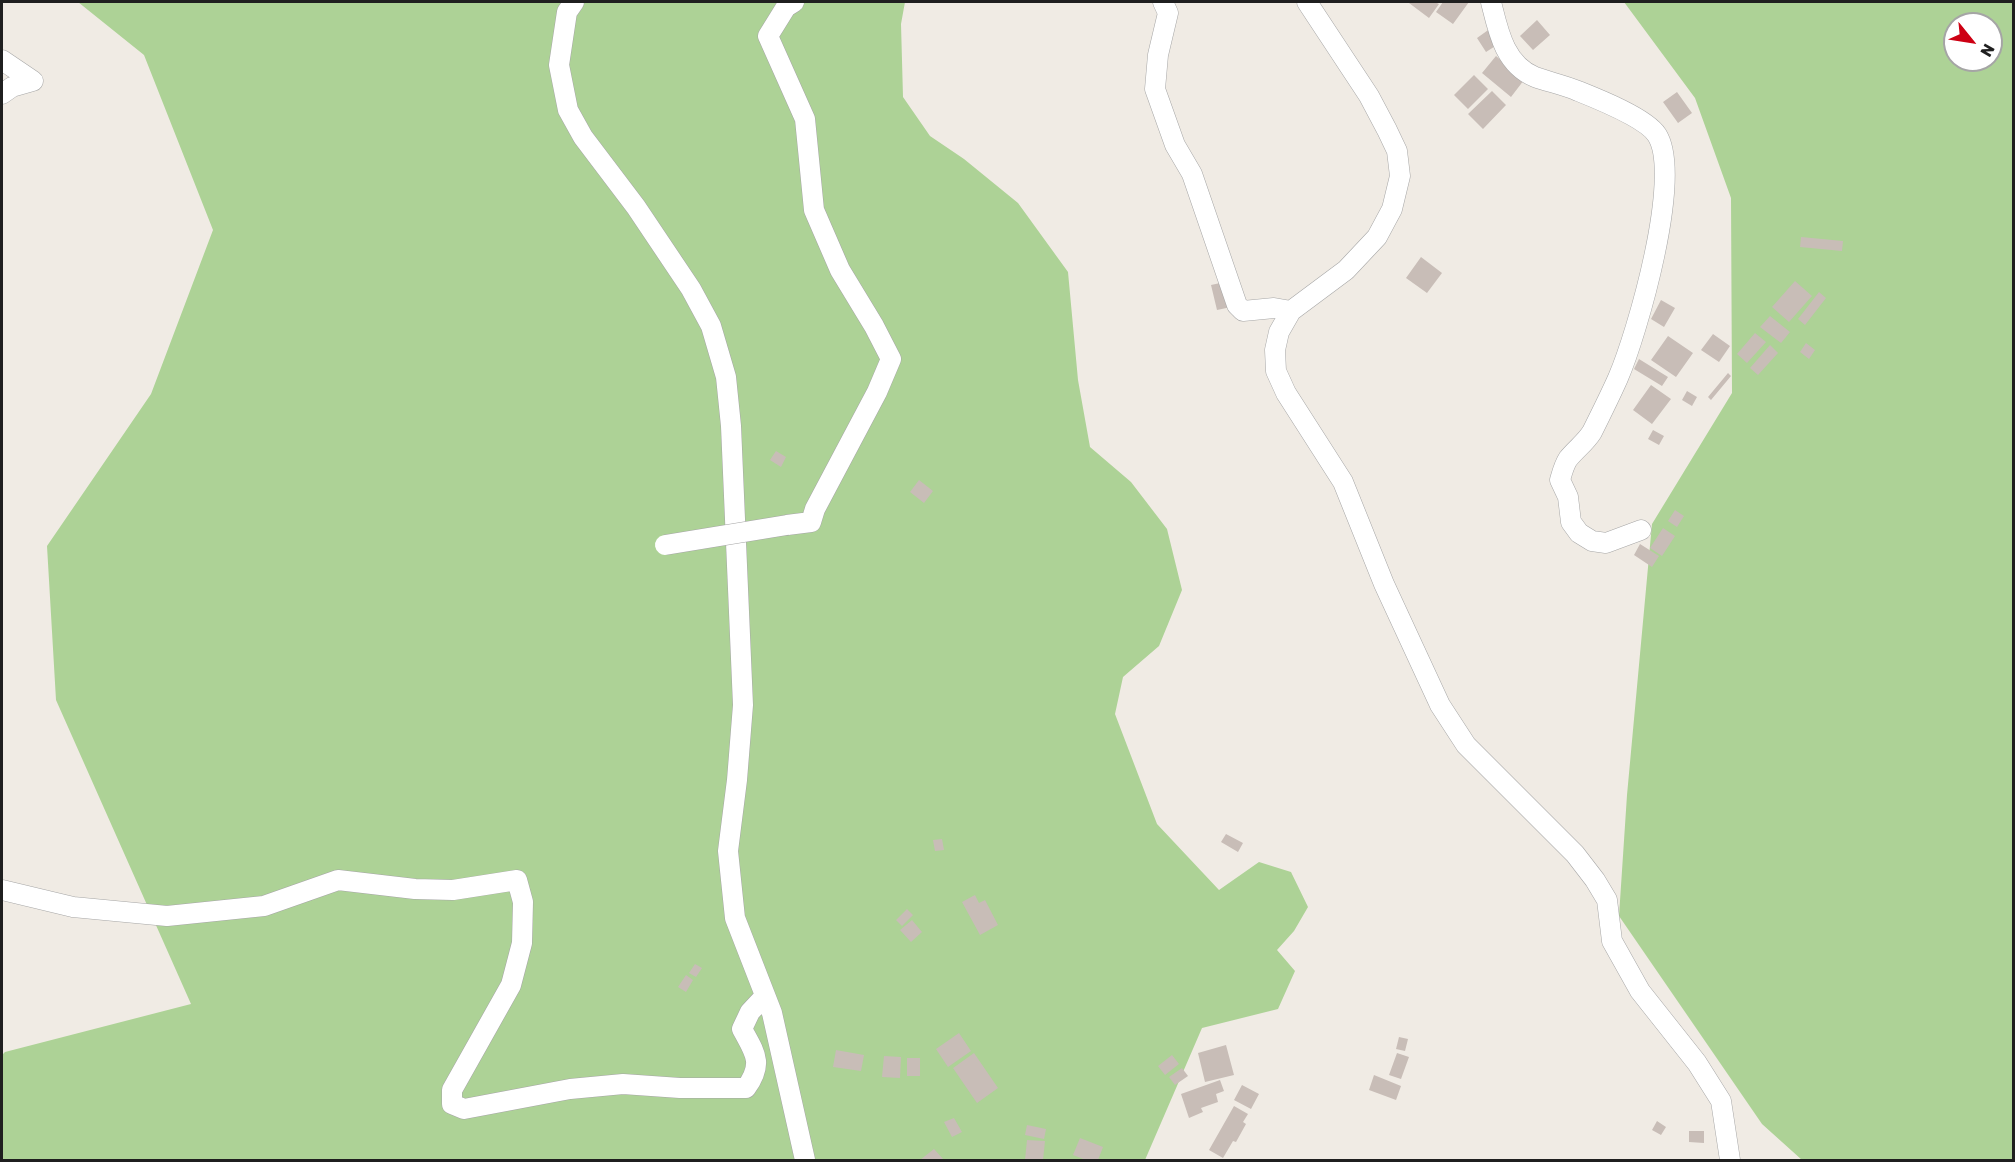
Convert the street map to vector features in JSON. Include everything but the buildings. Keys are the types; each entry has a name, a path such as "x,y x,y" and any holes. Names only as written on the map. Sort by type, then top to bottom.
{"street":[{"path":"574,2 567,12 559,65 568,110 583,137 636,207 691,290 711,326 726,377 735,507 743,705 728,851 735,918 772,1013 805,1161"},
{"path":"665,545 811,522 814,508 877,392 891,359 840,270 814,210 805,118 768,36 786,7 794,2"},
{"path":"1163,2 1168,13 1158,55 1155,89 1175,145 1192,174 1236,305 1244,311 1274,308 1291,311"},
{"path":"1307,2 1369,96 1387,129 1397,151 1400,176 1392,209 1377,237 1346,270 1291,311 1277,341 1276,371 1286,393 1343,482 1384,584 1440,705 1466,745 1575,854 1595,880 1607,900 1612,941 1640,991 1697,1063 1721,1101 1730,1161"},
{"path":"1491,2 1506,49 1517,66 1534,76 1563,84 1606,103 1641,121 1657,134 1663,150 1665,186 1661,226 1650,277 1630,342 1619,377 1590,435 1566,461 1560,480 1568,497 1571,522 1579,533 1592,541 1606,543 1641,530"},
{"path":"2,60 33,81 12,87 2,94"},
{"path":"2,890 44,898 73,907 167,916 264,906 338,880 415,889 453,890 517,880 523,902 522,943 511,985 452,1090 452,1104 464,1109 570,1089 623,1084 680,1088 746,1088 754,1077 757,1058 742,1029 750,1012 764,997"}],"green space":[{"path":"78,2 905,2 901,24 903,97 930,136 964,159 1018,203 1068,272 1078,380 1090,447 1131,482 1167,529 1182,590 1159,646 1123,677 1115,714 1157,824 1219,890 1259,862 1291,872 1308,907 1294,931 1277,950 1295,971 1278,1009 1202,1028 1145,1160 2,1160 2,1055 5,1052 191,1004 56,700 47,546 151,394 213,230 144,55"},
{"path":"1624,2 2013,2 2013,1160 1802,1160 1762,1124 1619,916 1627,795 1652,524 1732,393 1731,198 1695,98"}]}
